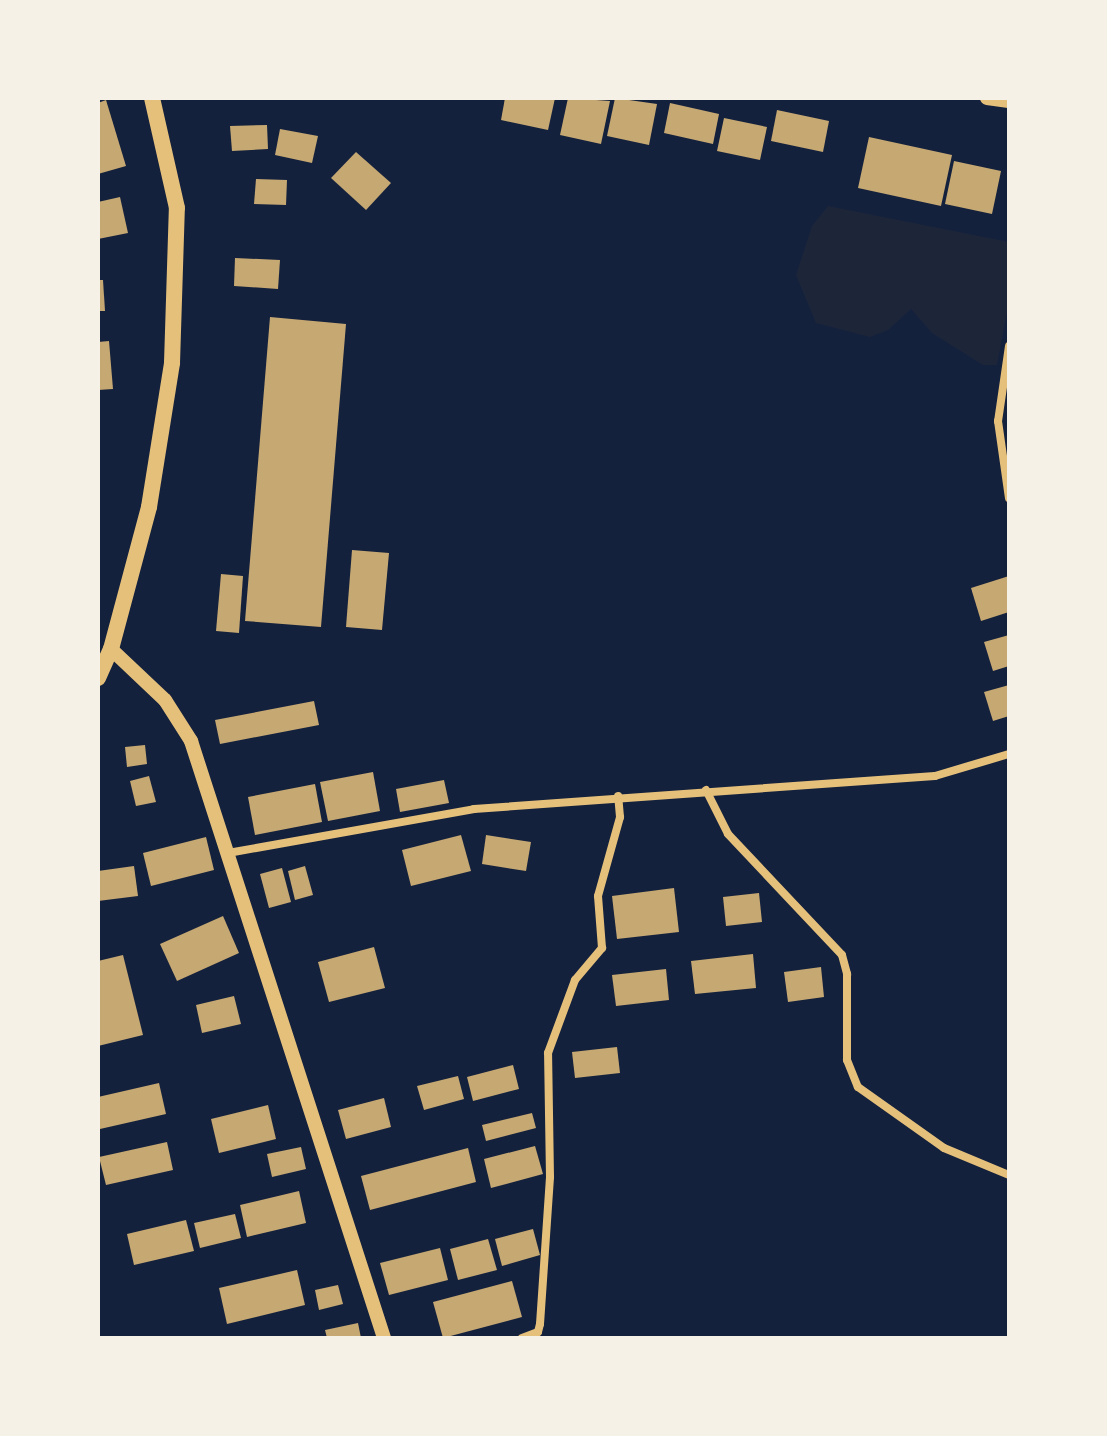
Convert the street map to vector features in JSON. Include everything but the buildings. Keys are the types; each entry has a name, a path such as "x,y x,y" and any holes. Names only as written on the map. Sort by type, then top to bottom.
{"main road":[{"path":"98,678 111,649 149,507 172,363 177,208 152,98"}],"street":[{"path":"987,98 1009,101"},
{"path":"1009,346 998,421 1009,498"},
{"path":"111,649 180,718 228,853 384,1338"},
{"path":"228,853 474,809 618,796 935,776 1007,757"},
{"path":"706,790 728,834 842,955 847,974 847,1060 858,1087 944,1148 1009,1175"},
{"path":"522,1338 538,1332 540,1324 550,1177 548,1053 575,980 602,948 598,896 620,817 618,796"}],"shaded area":[{"path":"828,206 1009,242 1009,302 997,365 983,365 932,333 911,309 888,330 870,337 816,323 796,275 812,226"}]}
